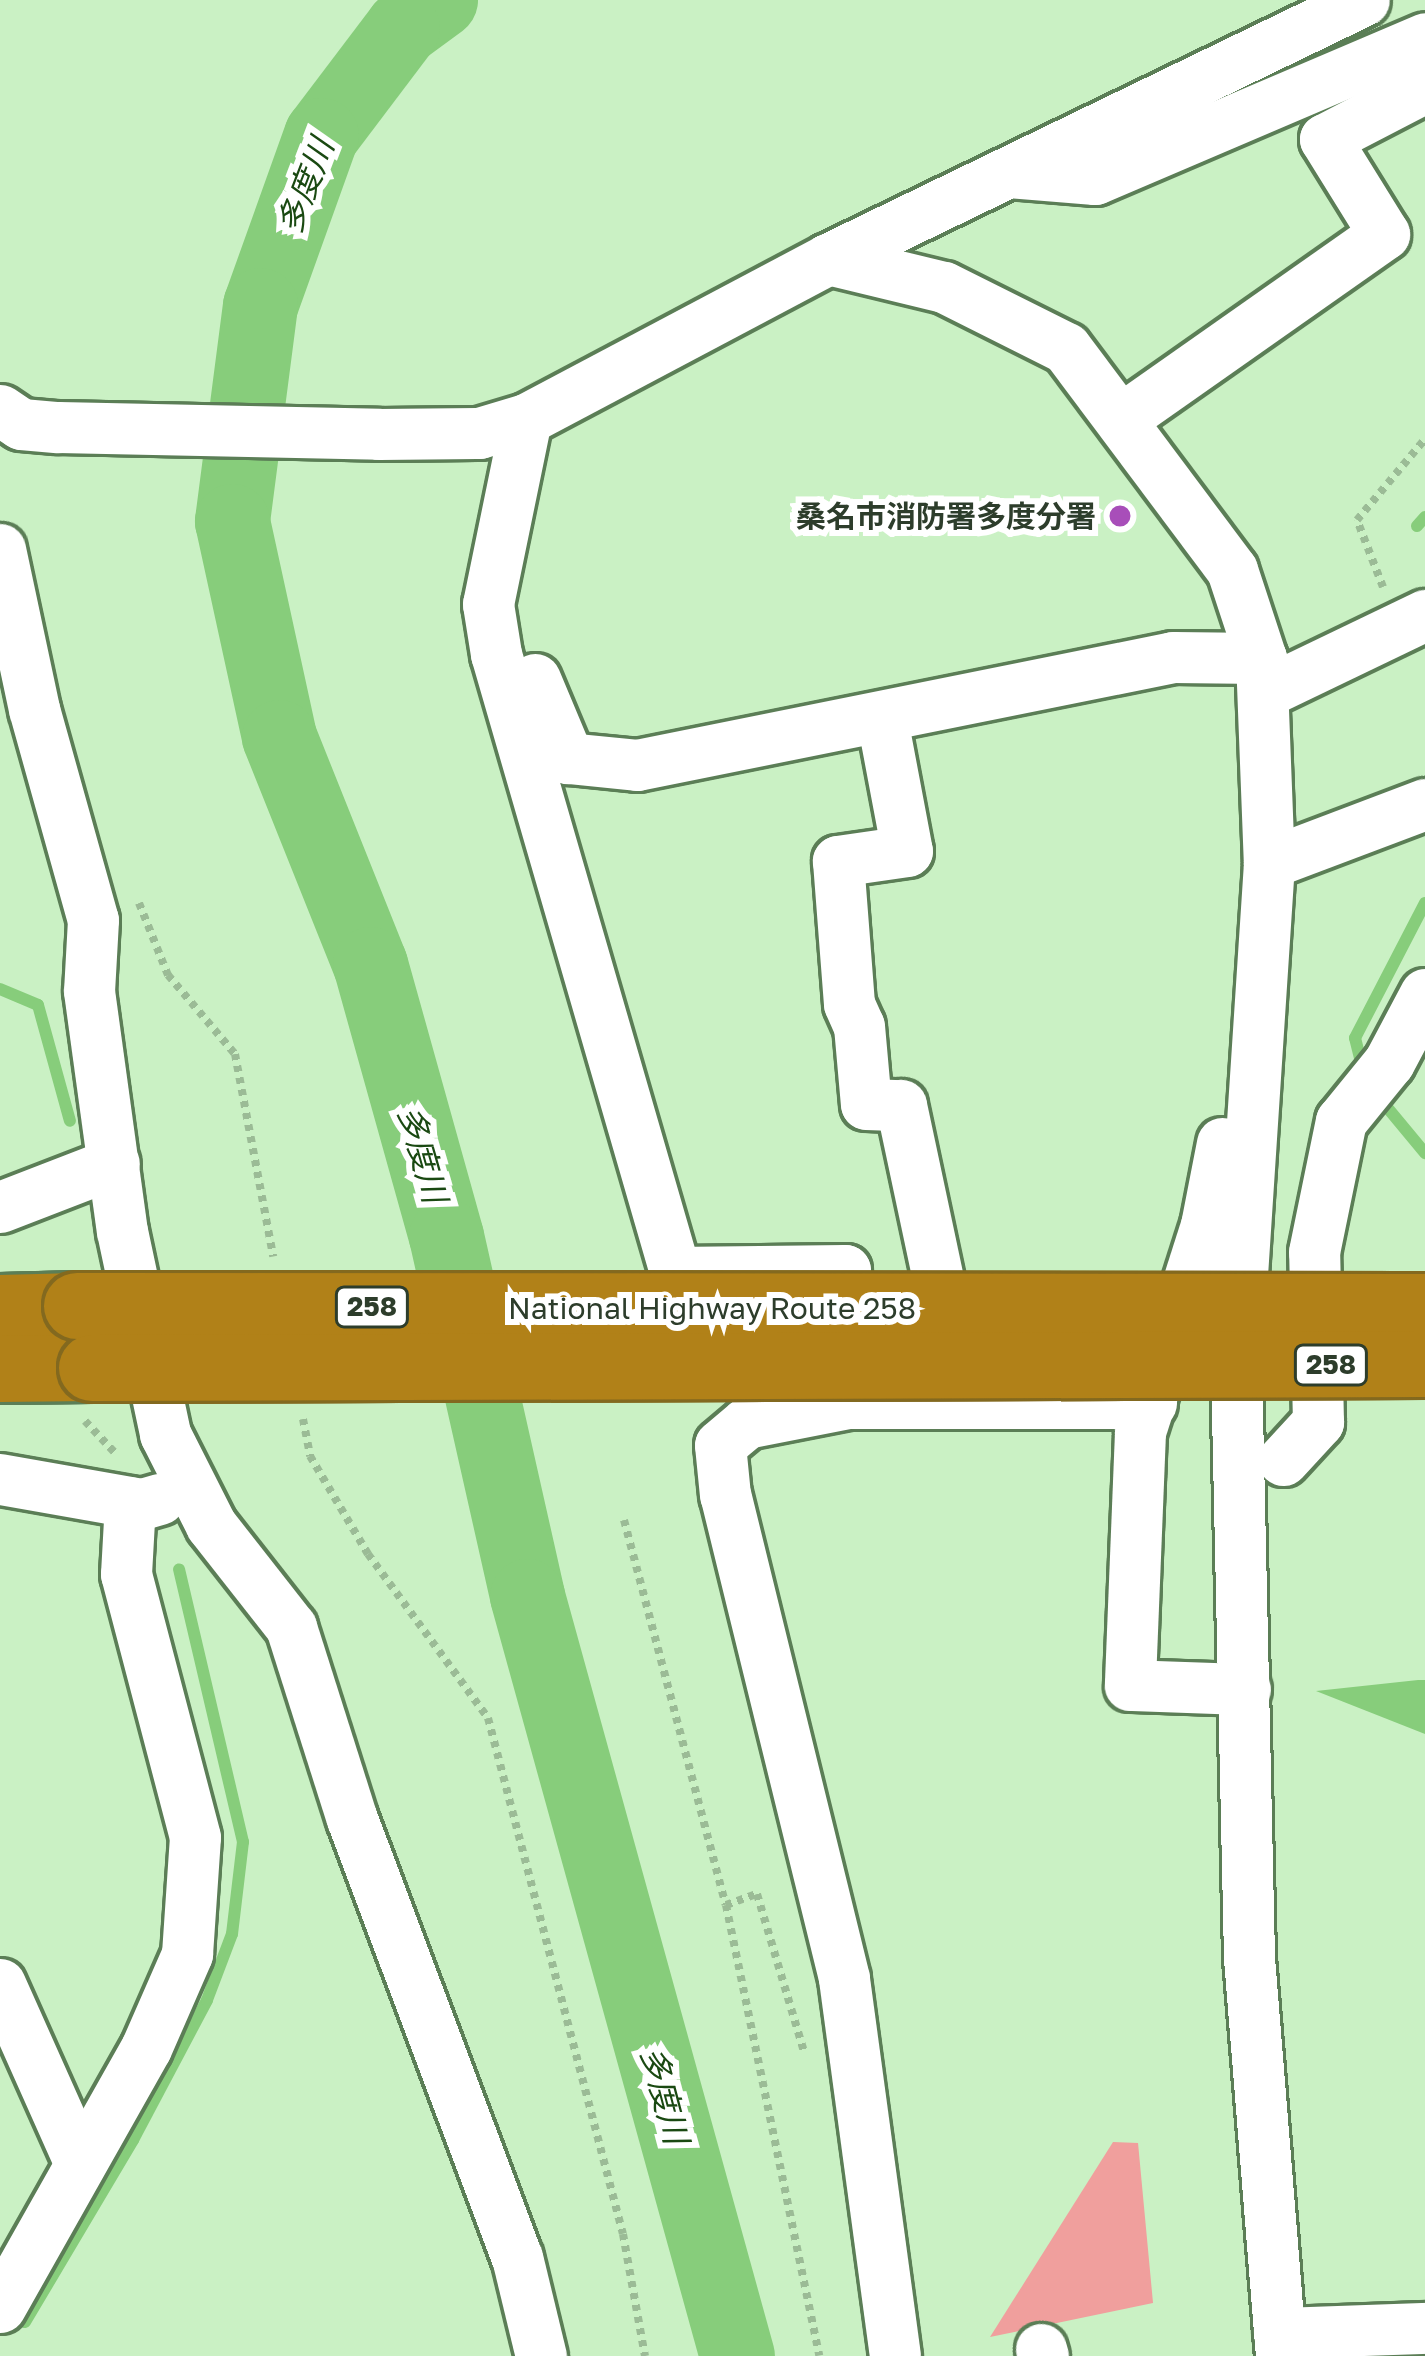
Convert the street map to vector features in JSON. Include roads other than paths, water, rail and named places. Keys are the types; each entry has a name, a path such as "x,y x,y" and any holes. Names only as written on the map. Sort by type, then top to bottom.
{"highway":[{"name":"National Highway Route 258","path":"0,1369 81,1362 1238,1337 1425,1306"},
{"name":"National Highway Route 258","path":"0,1308 81,1362"},
{"name":"National Highway Route 258","path":"1238,1337 1425,1364"}],"street":[{"path":"0,410 21,424 58,427 503,426 828,259 1364,0"},
{"path":"1009,172 1095,179 1425,38"},
{"path":"1124,417 1384,234 1324,139 1425,87"},
{"path":"828,259 991,304 1066,348 1124,417 1232,570 1263,675 1269,863 1238,1337 1249,1958 1280,2344 1425,2328"},
{"path":"503,426 488,604 547,842 675,1272 844,1270 848,1403"},
{"path":"0,549 93,920 89,991 114,1163 165,1434 189,1491 291,1627 352,1819 517,2258 541,2356"},
{"path":"488,604 514,612 554,738 579,763 668,761 1173,657 1263,675 1412,621"},
{"path":"882,719 907,851 838,861 849,1004 859,1026 866,1104 901,1105 965,1403"},
{"path":"1269,863 1425,804"},
{"path":"1283,1460 1318,1422 1314,1252 1341,1121 1389,1062 1425,994"},
{"path":"1245,1689 1130,1685 1140,1432 1206,1225 1220,1144 1252,1112"},
{"path":"0,1207 114,1163"},
{"path":"0,1170 58,1183"},
{"path":"896,2356 844,1978 719,1461 729,1432 746,1423 848,1403 1150,1403"},
{"path":"0,1479 124,1480 189,1491"},
{"path":"0,2307 146,2048 187,1954 195,1903 189,1796 126,1574 124,1480"},
{"path":"0,1984 80,2164"}],"waterway":[{"name":"多度川","path":"440,0 402,28 321,135 260,305 232,521 279,737 370,964 446,1236 527,1596 737,2356"},
{"path":"1417,526 1425,517"},
{"path":"1363,1070 1355,1038 1425,903"},
{"path":"0,989 38,1005 70,1121"},
{"path":"1376,1094 1425,1153"},
{"path":"25,2322 133,2140 207,2000 232,1934 243,1842 179,1569"}],"place":[{"name":"桑名市消防署多度分署","path":"1120,516"}]}
